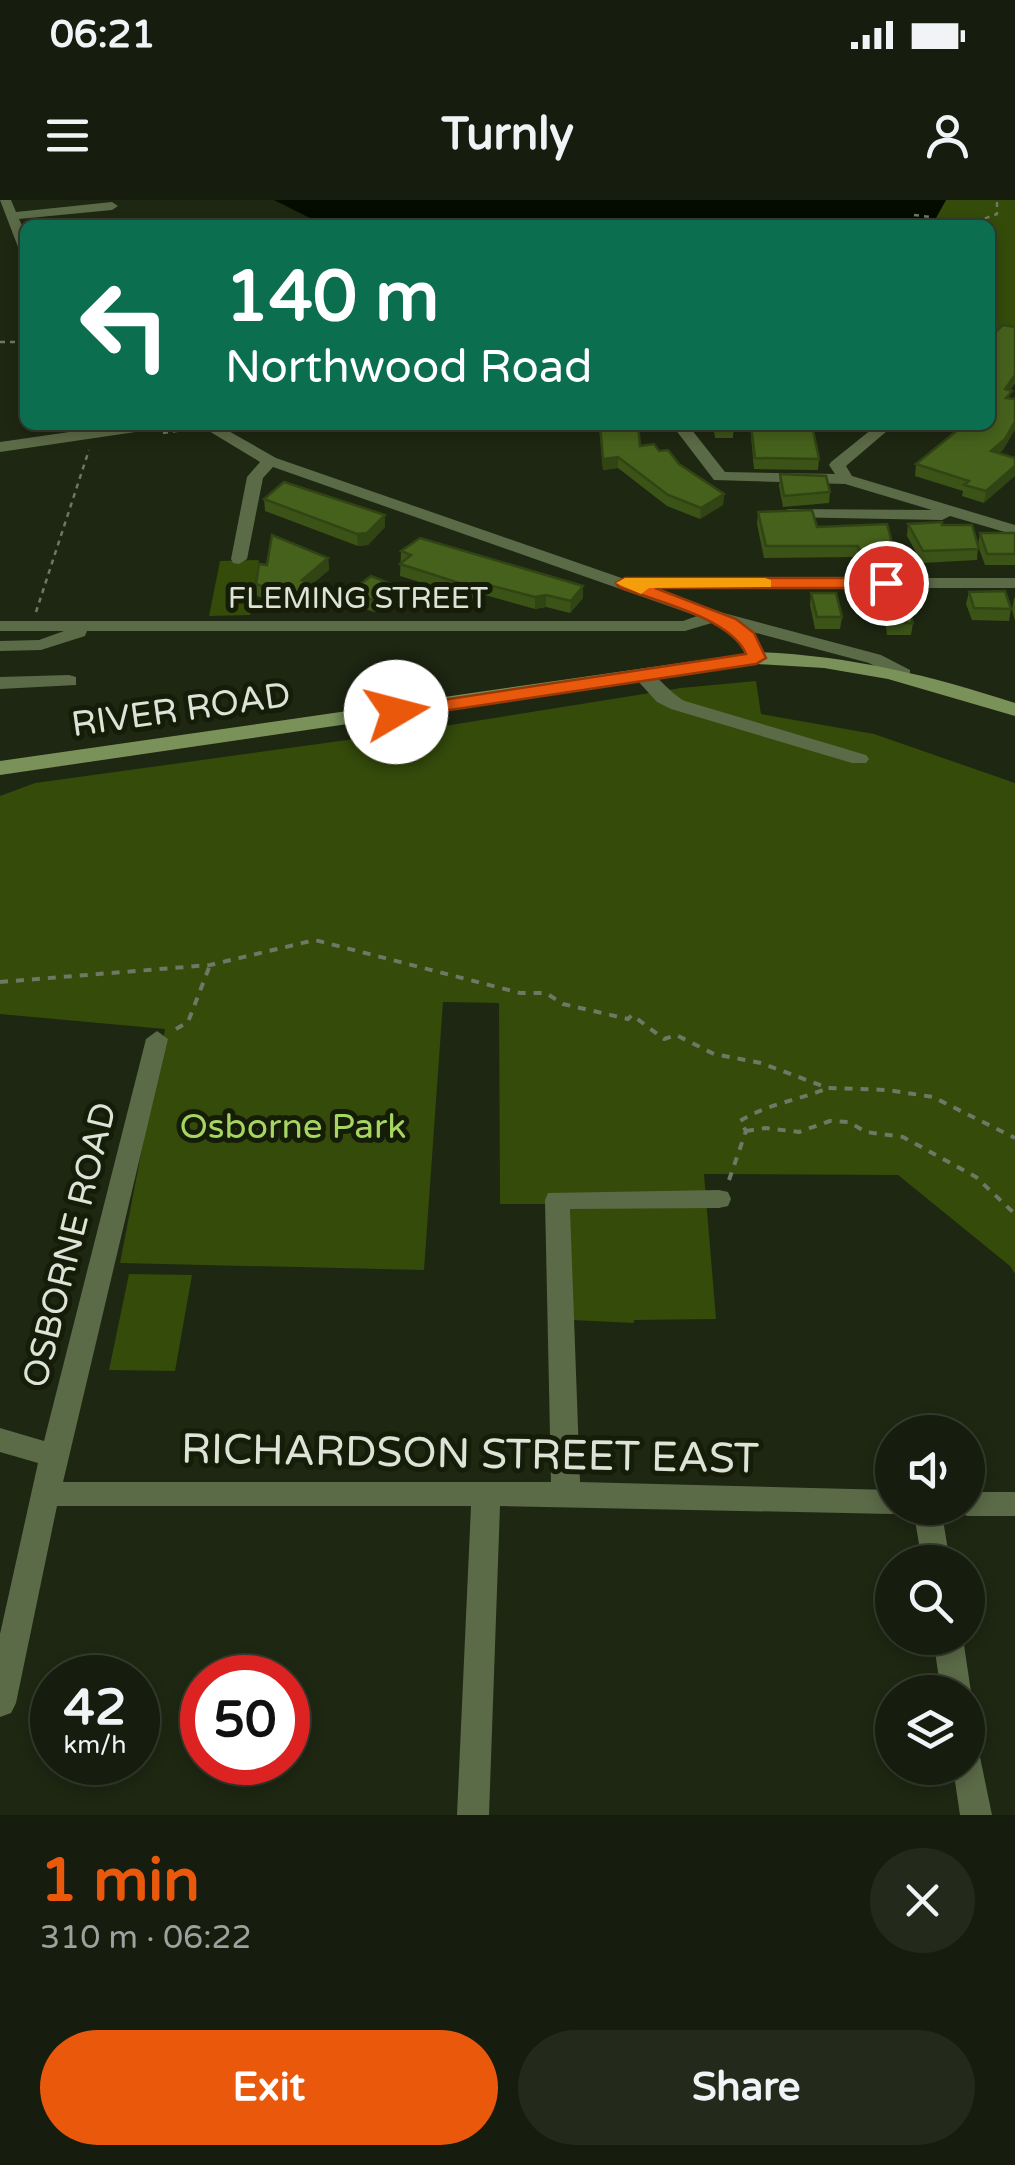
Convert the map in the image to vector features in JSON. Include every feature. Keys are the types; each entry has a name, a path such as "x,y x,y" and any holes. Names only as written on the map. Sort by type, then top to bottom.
{"main road":[{"name":"RIVER ROAD","path":"0,768 756,658 829,660 904,674 1015,710"}],"street":[{"path":"20,236 7,211 112,206"},
{"path":"0,446 114,430"},
{"path":"216,430 270,462 714,616 858,654 904,674"},
{"path":"684,430 720,477 846,479 1015,530"},
{"path":"846,479 837,465 880,430"},
{"path":"240,558 255,477 270,462"},
{"path":"790,514 960,514"},
{"path":"625,583 1015,583"},
{"path":"714,616 742,630 752,643 756,658"},
{"name":"FLEMING STREET","path":"0,626 685,626 714,616"},
{"path":"0,646 41,645 82,631 84,626"},
{"path":"644,676 664,698 678,705 859,760"},
{"path":"0,682 70,681"},
{"name":"OSBORNE ROAD","path":"0,1702 54,1456 157,1040"},
{"path":"566,1494 557,1200 719,1199"},
{"path":"0,1440 54,1456"},
{"name":"RICHARDSON STREET EAST","path":"47,1494 566,1494 875,1502"},
{"path":"473,1815 486,1494"},
{"path":"985,1504 1015,1504"},
{"path":"971,1785 976,1815"}],"path":[{"path":"980,220 997,214 997,200"},
{"path":"914,215 932,217"},
{"path":"31,626 92,444"},
{"path":"0,982 210,965 315,940 520,993 546,993 563,1004 628,1019 632,1016 664,1040 676,1035 714,1054 761,1063 828,1088 888,1090 934,1097 1015,1138"},
{"path":"157,1040 188,1022 210,965"},
{"path":"719,1199 737,1164 746,1131 740,1121 755,1110 784,1100 798,1102 828,1088"},
{"path":"746,1131 766,1128 799,1132 830,1121 849,1122 866,1132 903,1137 976,1177 1015,1214"}],"green space":[{"path":"946,200 1015,200 1015,336 995,334 995,220 935,220"},
{"path":"259,560 250,615 209,616 220,561"},
{"name":"Osborne Park","path":"756,681 761,714 874,734 1015,783 1015,1274 898,1175 704,1174 716,1319 634,1323 572,1320 549,1204 500,1204 499,1003 443,1002 424,1270 120,1263 165,1029 0,1014 0,796 35,783 413,731 681,688"},
{"path":"129,1274 192,1275 175,1371 109,1370"}],"shaded area":[{"path":"274,200 946,200 935,220 314,220"}],"building":[{"path":"1003,325 1015,327 1015,375 1005,389 1012,391 1006,398 1015,399 1015,422 1005,439 991,451 1015,458 1015,466 986,491 964,485 969,481 916,464 958,430 995,430 995,332"},
{"path":"600,430 638,430 640,446 654,444 659,451 668,450 679,464 724,494 701,508 668,495 618,457 603,459"},
{"path":"752,430 813,430 819,459 755,458"},
{"path":"780,474 826,476 830,492 784,496"},
{"path":"284,482 385,515 367,533 357,534 264,499"},
{"path":"812,510 817,527 887,524 894,550 766,546 758,512"},
{"path":"908,524 972,525 979,549 923,551"},
{"path":"980,533 1015,533 1015,554 987,554"},
{"path":"272,535 328,558 302,580 313,584 293,597 256,584 259,564 267,565"},
{"path":"420,538 583,586 571,601 546,595 535,597 485,584 478,589 400,564 411,555 401,551"},
{"path":"371,576 391,584 374,600 349,593"},
{"path":"1005,591 1011,609 974,608 969,592"},
{"path":"811,593 836,593 842,617 817,617"},
{"path":"884,594 905,594 913,623 889,623"}],"slow traffic":[{"path":"641,589 625,583 765,583"}],"route":[{"path":"396,712 756,658 748,637 730,623 625,583 886,583"}]}
